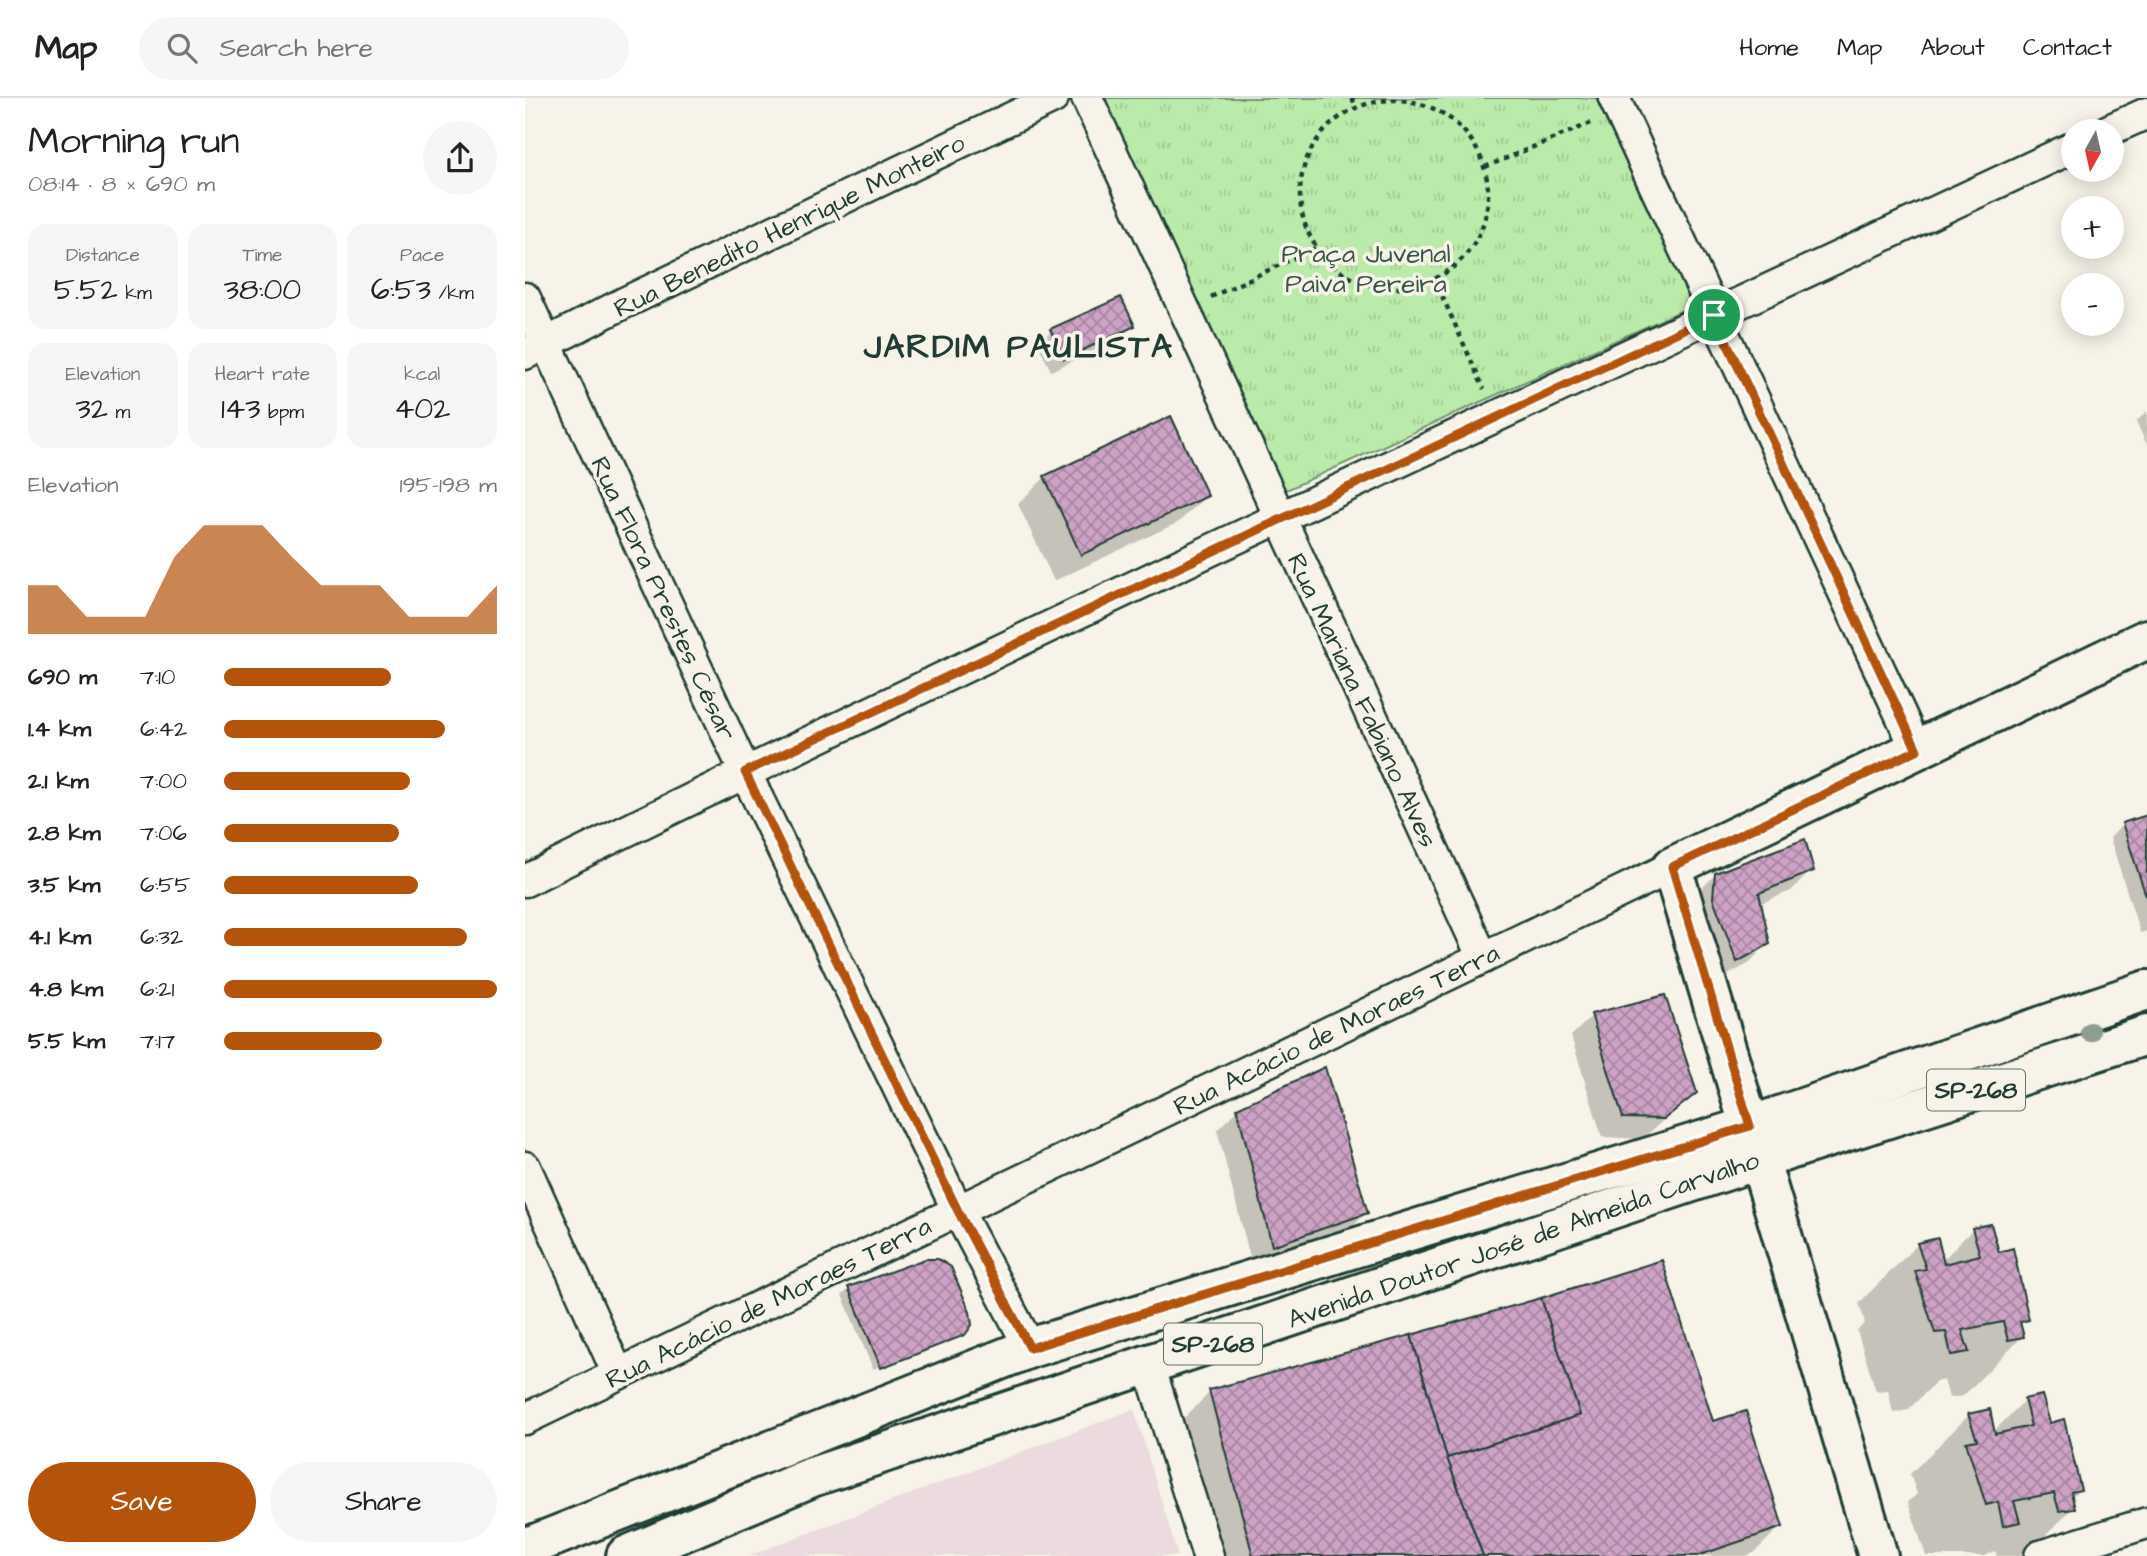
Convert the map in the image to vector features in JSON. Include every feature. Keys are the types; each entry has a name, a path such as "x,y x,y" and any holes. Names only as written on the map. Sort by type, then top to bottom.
{"main road":[{"name":"Rua Acácio de Moraes Terra","path":"1672,867 2147,639"},
{"path":"1672,867 1878,1556"},
{"name":"Avenida Doutor José de Almeida Carvalho","path":"633,1554 812,1477 1149,1364 1755,1143 2147,990"},
{"name":"Avenida Doutor José de Almeida Carvalho","path":"525,1548 1030,1348 2147,1035"}],"street":[{"name":"Rua Benedito Henrique Monteiro","path":"535,349 1053,98"},
{"name":"Rua Mariana Fabiano Alves","path":"1087,98 1483,958"},
{"path":"1617,105 1917,750"},
{"path":"2125,122 2142,113"},
{"path":"525,881 745,772 1279,518 2061,153"},
{"name":"Rua Flora Prestes César","path":"525,298 535,349 745,772 958,1211 1030,1348"},
{"name":"Rua Acácio de Moraes Terra","path":"525,1419 1672,867"},
{"path":"525,1167 618,1374"},
{"path":"1149,1364 1208,1556"},
{"path":"2040,1556 2147,1523"}],"path":[{"path":"1352,98 1356,108"},
{"path":"1391,100 1422,104 1449,117 1471,139 1485,167 1488,197 1483,227 1467,254 1434,278 1416,285 1374,285 1354,279 1328,261 1309,235 1300,205 1301,174 1313,145 1334,121 1356,108 1391,100"},
{"path":"1485,167 1617,105"},
{"path":"1184,310 1318,247"},
{"path":"1434,278 1496,417"}],"shaded area":[{"path":"1134,1409 1178,1556 748,1556"}],"green space":[{"name":"Praça Juvenal Paiva Pereira","path":"1100,98 1596,98 1694,305 1282,492"}],"building":[{"path":"1121,297 1135,326 1064,359 1050,329"},
{"path":"1171,416 1208,496 1081,555 1044,476"},
{"path":"2147,815 2147,899 2122,823"},
{"path":"1805,839 1814,871 1759,893 1770,944 1737,962 1713,898 1715,873"},
{"path":"1665,995 1697,1093 1664,1119 1623,1118 1591,1014"},
{"path":"1325,1067 1368,1213 1272,1246 1237,1108"},
{"path":"1991,1224 1999,1252 2013,1248 2029,1320 2020,1322 2024,1337 2008,1340 2003,1322 1962,1330 1969,1352 1951,1355 1946,1332 1935,1333 1915,1271 1926,1269 1917,1243 1938,1238 1944,1264 1980,1255 1972,1228"},
{"path":"925,1259 938,1259 951,1267 970,1312 972,1325 965,1335 881,1368 848,1287"},
{"path":"1662,1260 1713,1421 1746,1411 1783,1527 1697,1556 1483,1556 1447,1458 1580,1415 1541,1298"},
{"path":"1541,1298 1580,1415 1447,1458 1411,1335"},
{"path":"1411,1335 1447,1458 1483,1556 1253,1556 1209,1390"},
{"path":"2042,1395 2050,1423 2064,1419 2081,1490 2071,1492 2075,1509 2059,1511 2054,1493 2014,1501 2020,1522 2003,1526 1998,1502 1986,1505 1966,1442 1977,1440 1968,1414 1990,1409 1995,1434 2031,1426 2024,1399"}],"district":[{"name":"JARDIM PAULISTA","path":"1019,345"}],"route":[{"path":"1714,315 1917,750 1672,867 1750,1126 1030,1348 958,1211 745,772 1714,315"}]}
